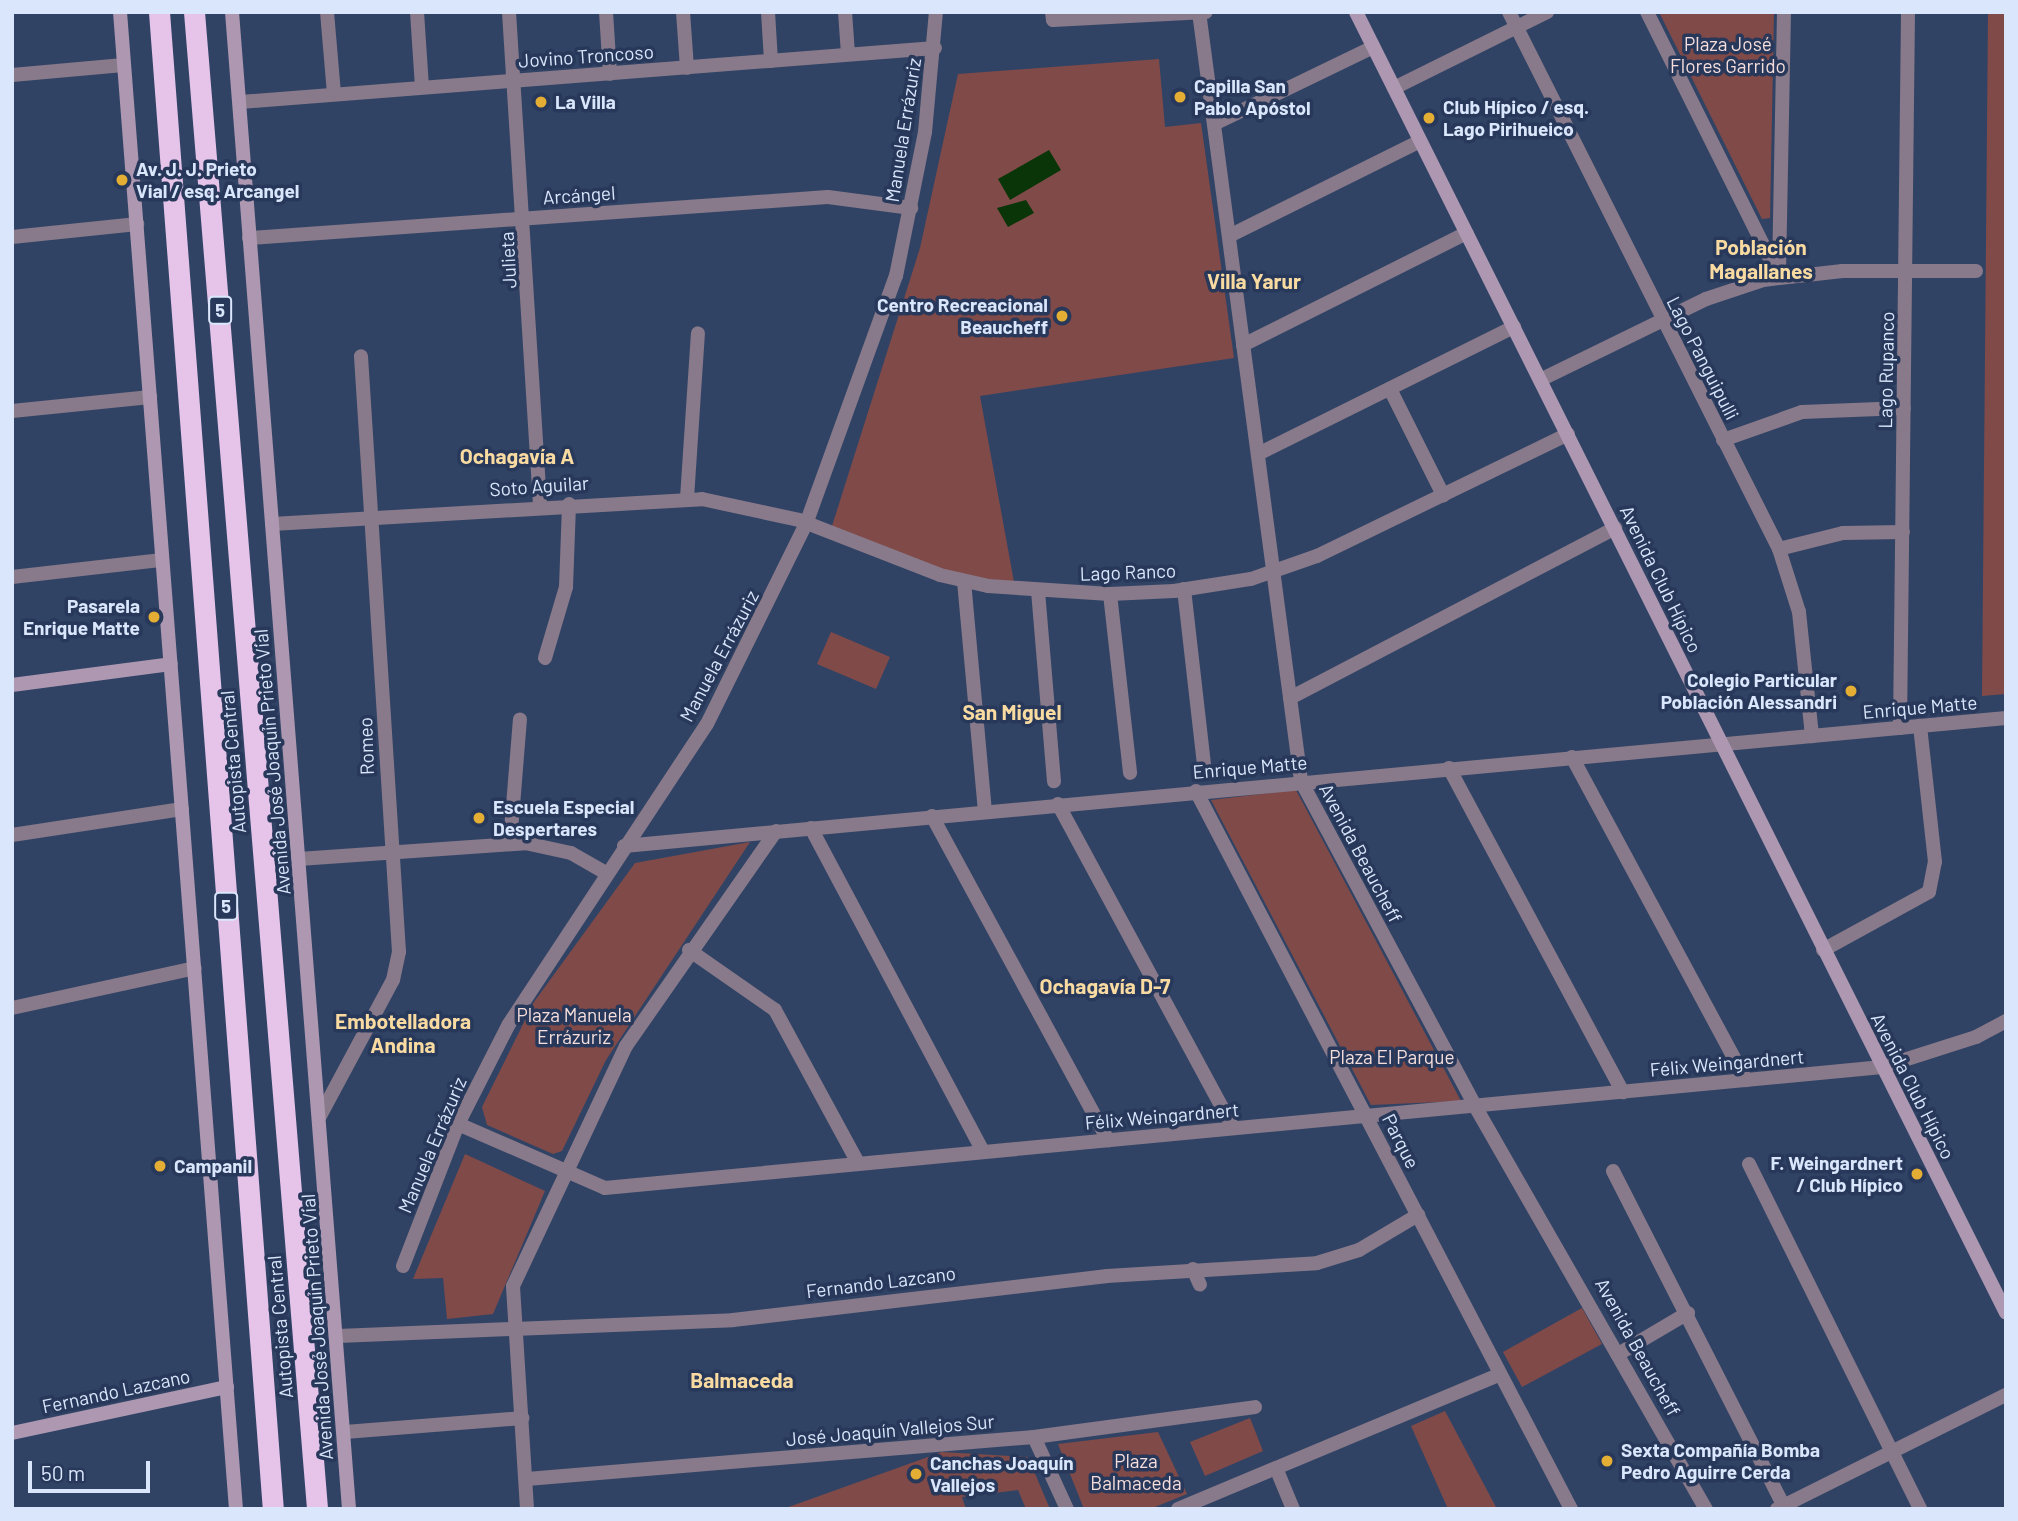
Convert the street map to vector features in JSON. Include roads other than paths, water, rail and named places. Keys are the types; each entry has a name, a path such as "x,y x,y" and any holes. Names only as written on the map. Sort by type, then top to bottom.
{"highway":[{"name":"Autopista Central","path":"159,12 273,1509"},
{"name":"Autopista Central","path":"194,12 317,1509"}],"main road":[{"path":"120,12 236,1509"},
{"name":"Avenida José Joaquín Prieto Vial","path":"232,12 338,1336 349,1509"},
{"name":"Avenida Club Hípico","path":"1356,12 2006,1313"},
{"path":"12,685 170,664"},
{"name":"Fernando Lazcano","path":"12,1433 227,1387"}],"street":[{"path":"327,12 334,94"},
{"path":"417,12 422,87"},
{"name":"Julieta","path":"509,12 526,218 540,505"},
{"path":"606,12 610,74"},
{"path":"683,12 687,68"},
{"path":"768,12 771,61"},
{"path":"845,12 848,54"},
{"name":"Manuela Errázuriz","path":"403,1266 458,1124 526,995 707,724 806,524 887,304 911,208 935,48 936,12"},
{"name":"Lago Panguipulli","path":"1509,12 1779,549 1799,612 1812,736"},
{"path":"1394,88 1548,12"},
{"path":"1647,12 1779,277"},
{"path":"1779,277 1784,12"},
{"name":"Lago Rupanco","path":"1900,728 1908,12"},
{"path":"1053,16 1202,13"},
{"name":"Avenida Beaucheff","path":"1202,13 1214,124 1301,781 1475,1106 1620,1353 1706,1509"},
{"path":"1214,124 1373,47"},
{"name":"Jovino Troncoso","path":"240,102 935,48"},
{"path":"12,75 124,65"},
{"path":"1229,236 1420,141"},
{"name":"Arcángel","path":"249,238 828,197 911,208"},
{"path":"12,237 137,224"},
{"path":"1243,345 1467,233"},
{"path":"1541,380 1731,289 1779,277 1906,270 1976,271"},
{"path":"1258,454 1514,327"},
{"path":"687,498 698,333"},
{"name":"Romeo","path":"320,1116 396,972 373,517 361,356"},
{"path":"1390,390 1443,495"},
{"path":"12,411 150,397"},
{"path":"1723,440 1802,412 1904,408"},
{"name":"Lago Ranco","path":"806,524 964,581 1038,592 1110,594 1184,589 1273,573 1568,434"},
{"name":"Soto Aguilar","path":"272,524 569,503 687,498 806,524"},
{"path":"545,658 566,587 569,503"},
{"path":"1290,698 1615,528"},
{"path":"1779,549 1843,533 1903,532"},
{"path":"12,577 162,560"},
{"path":"964,581 985,811"},
{"path":"1184,589 1203,764"},
{"path":"1038,592 1055,781"},
{"path":"1110,594 1130,772"},
{"name":"Enrique Matte","path":"624,846 1301,781 2006,718"},
{"path":"510,843 520,719"},
{"path":"1824,950 1916,904 1932,884 1920,726"},
{"path":"1572,757 1746,1080"},
{"path":"1448,768 1623,1092"},
{"name":"Parque","path":"1196,791 1571,1509"},
{"path":"1058,804 1233,1128"},
{"path":"12,835 182,809"},
{"path":"932,816 1108,1140"},
{"path":"811,828 983,1152"},
{"path":"527,1509 513,1286 562,1172 626,1046 689,950 776,831"},
{"path":"299,859 510,843 556,848 606,873"},
{"path":"689,950 779,1014 858,1163"},
{"path":"12,1007 195,968"},
{"name":"Félix Weingardnert","path":"458,1124 562,1172 605,1188 1882,1067 1976,1037 2006,1021"},
{"path":"1749,1164 1920,1509"},
{"path":"1613,1171 1688,1313 1782,1508 2006,1395"},
{"name":"Fernando Lazcano","path":"338,1336 517,1324 601,1329 733,1320 1193,1269 1317,1263 1359,1250 1418,1215"},
{"path":"1193,1269 1200,1285"},
{"path":"1620,1353 1688,1313"},
{"path":"1186,1507 1499,1375"},
{"name":"José Joaquín Vallejos Sur","path":"527,1479 1034,1437 1255,1407"},
{"path":"345,1432 522,1418"},
{"path":"1034,1437 1067,1509"},
{"path":"1276,1468 1293,1509"}],"place":[{"name":"Capilla San Pablo Apóstol","path":"1180,97"},
{"name":"La Villa","path":"541,102"},
{"name":"Club Hípico / esq. Lago Pirihueico","path":"1429,118"},
{"name":"Av. J. J. Prieto Vial / esq. Arcangel","path":"122,180"},
{"name":"Centro Recreacional Beaucheff","path":"1062,316"},
{"name":"Pasarela Enrique Matte","path":"154,617"},
{"name":"Colegio Particular Población Alessandri","path":"1851,691"},
{"name":"Escuela Especial Despertares","path":"479,818"},
{"name":"Campanil","path":"160,1166"},
{"name":"F. Weingardnert / Club Hípico","path":"1917,1174"},
{"name":"Sexta Compañía Bomba Pedro Aguirre Cerda","path":"1607,1461"},
{"name":"Canchas Joaquín Vallejos","path":"916,1474"}],"district":[{"name":"Población Magallanes","path":"1761,259"},
{"name":"Villa Yarur","path":"1254,281"},
{"name":"Ochagavía A","path":"517,456"},
{"name":"San Miguel","path":"1012,712"},
{"name":"Ochagavía D-7","path":"1105,986"},
{"name":"Embotelladora Andina","path":"403,1033"},
{"name":"Balmaceda","path":"742,1380"}],"park label":[{"name":"Plaza José Flores Garrido","path":"1728,55"},
{"name":"Plaza Manuela Errázuriz","path":"574,1026"},
{"name":"Plaza El Parque","path":"1392,1057"},
{"name":"Plaza Balmaceda","path":"1136,1472"}]}
